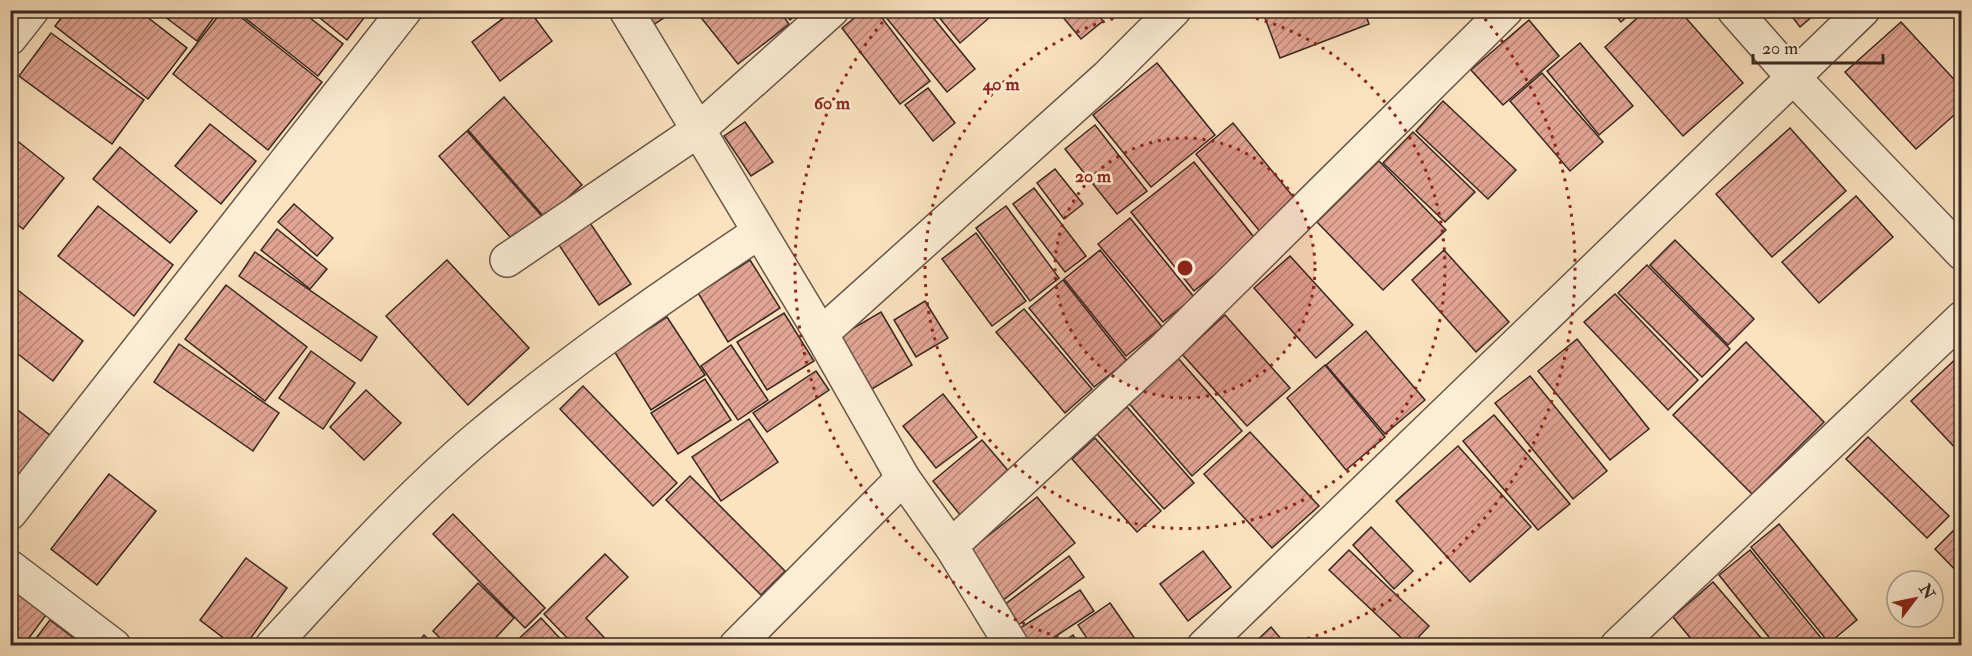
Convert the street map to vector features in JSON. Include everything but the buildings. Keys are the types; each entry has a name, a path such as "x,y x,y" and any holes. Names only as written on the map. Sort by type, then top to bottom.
{"street":[{"path":"10,38 32,10"},
{"path":"10,513 405,10"},
{"path":"627,10 821,334 903,478 951,546 1012,645"},
{"path":"507,260 698,131 832,10"},
{"path":"821,334 1108,76 1174,10"},
{"path":"951,546 1166,347 1506,10"},
{"path":"1734,10 1792,76 1962,254"},
{"path":"1204,645 1863,10"},
{"path":"272,645 396,513 480,436 668,292 759,232"},
{"path":"1617,645 1962,318"},
{"path":"736,645 903,478"},
{"path":"10,567 114,645"}]}
